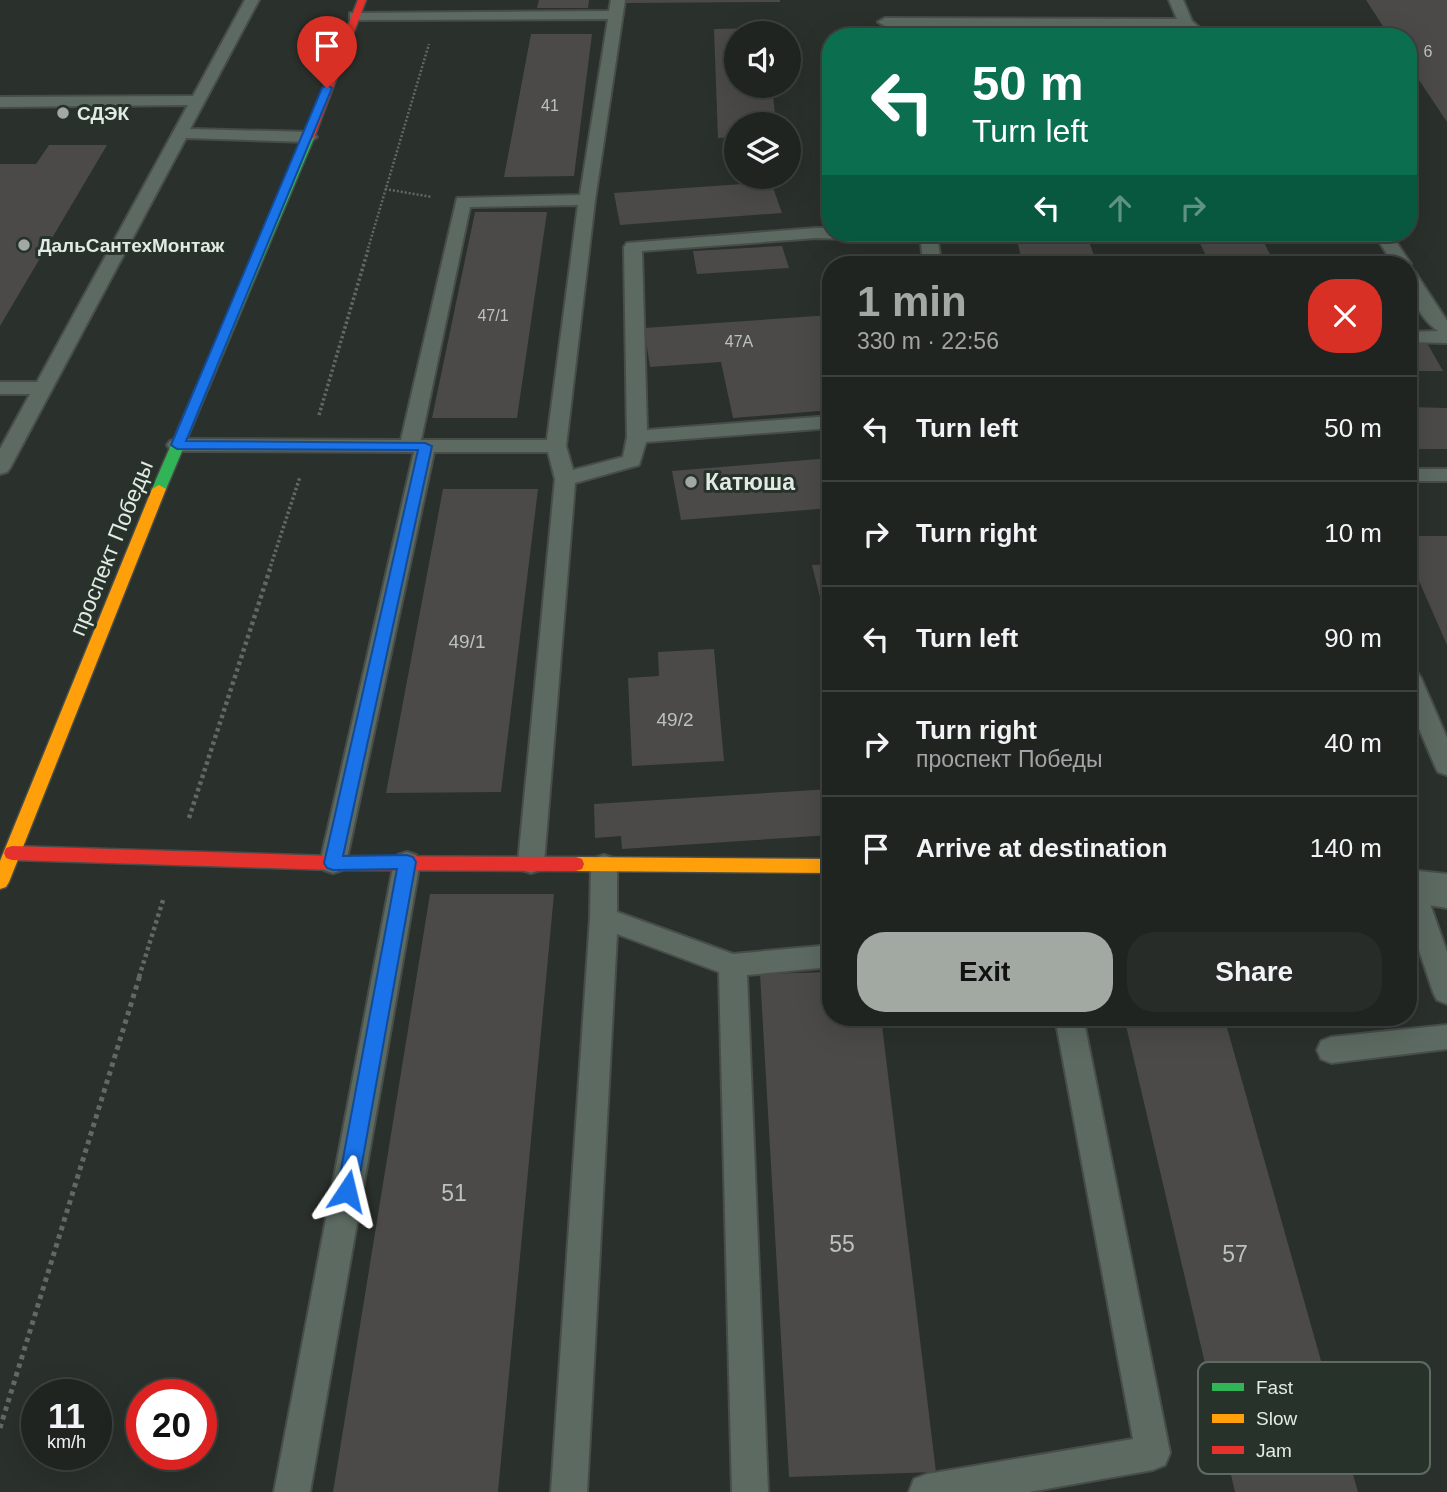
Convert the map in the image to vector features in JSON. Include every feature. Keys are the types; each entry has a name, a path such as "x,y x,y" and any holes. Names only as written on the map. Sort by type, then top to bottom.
{"main road":[{"name":"проспект Победы","path":"0,882 177,445 309,136 362,0"},
{"path":"12,853 333,863 822,866"}],"lane":[{"path":"0,468 252,0"},
{"path":"509,16 512,0"},
{"path":"1176,0 1186,23 1192,28"},
{"path":"355,16 509,16 617,8 587,200 556,446 565,479 531,863"},
{"path":"885,23 1186,23"},
{"path":"0,102 197,100"},
{"path":"182,133 309,136"},
{"path":"333,863 464,202 587,200"},
{"path":"565,479 632,461 637,438 633,247 822,233"},
{"path":"1417,289 1437,322 1447,329"},
{"path":"1417,337 1447,337"},
{"path":"0,388 43,388"},
{"path":"637,438 822,423"},
{"path":"177,445 556,446"},
{"path":"1417,475 1447,475"},
{"path":"1417,697 1447,766"},
{"path":"292,1492 407,862"},
{"path":"569,1492 604,918 604,865"},
{"path":"1430,885 1447,992"},
{"path":"604,918 733,965 822,957"},
{"path":"733,965 750,1492"},
{"path":"927,1492 1153,1452 1071,1026"},
{"path":"1331,1050 1447,1037"}],"path":[{"path":"0,1428 176,859 311,444 437,16"},
{"path":"385,189 464,202"}],"building":[{"path":"539,0 589,0 588,8 537,8"},
{"path":"627,0 780,0 780,2 626,3"},
{"path":"1366,0 1447,0 1447,122 1417,77 1417,28 1384,28"},
{"path":"714,29 724,29 724,98 773,98 775,112 724,112 724,138 718,138"},
{"path":"531,34 592,34 574,176 504,177"},
{"name":"ДальСантехМонтаж","path":"49,145 107,145 0,326 0,164 36,164"},
{"path":"724,185 724,189 773,189 782,213 620,225 614,193"},
{"path":"475,212 547,212 517,418 432,418"},
{"path":"1017,242 1089,242 1094,256 1021,256"},
{"path":"1199,242 1264,242 1271,256 1206,256"},
{"path":"782,246 789,268 697,274 693,251"},
{"path":"822,316 822,411 733,418 721,362 650,367 644,328"},
{"path":"1417,343 1427,343 1443,371 1417,371"},
{"path":"1417,407 1447,408 1447,449 1417,449"},
{"path":"822,459 822,509 681,520 672,471"},
{"path":"443,489 538,489 501,792 386,793"},
{"path":"1417,536 1447,536 1447,645 1417,576"},
{"path":"822,564 822,605 812,565"},
{"path":"714,649 724,761 632,766 628,678 659,676 658,652"},
{"path":"822,790 822,836 622,849 621,836 595,838 594,804"},
{"path":"430,894 554,894 498,1492 333,1492"},
{"path":"822,972 822,1026 882,1026 936,1472 789,1477 760,974"},
{"path":"1126,1026 1227,1026 1321,1362 1205,1362"},
{"path":"1231,1474 1353,1474 1358,1492 1235,1492"}],"traffic: fast":[{"path":"159,489 309,138"}],"traffic: slow":[{"path":"0,882 159,489"},
{"path":"576,864 822,866"}],"traffic: jam":[{"path":"309,138 362,0"},
{"path":"12,853 333,863 576,864"}],"place":[{"name":"СДЭК","path":"63,113"},
{"name":"ДальСантехМонтаж","path":"24,245"},
{"name":"Катюша","path":"691,482"}],"route":[{"path":"327,88 229,327 177,445 425,446 333,863 407,862 347,1191"}]}
